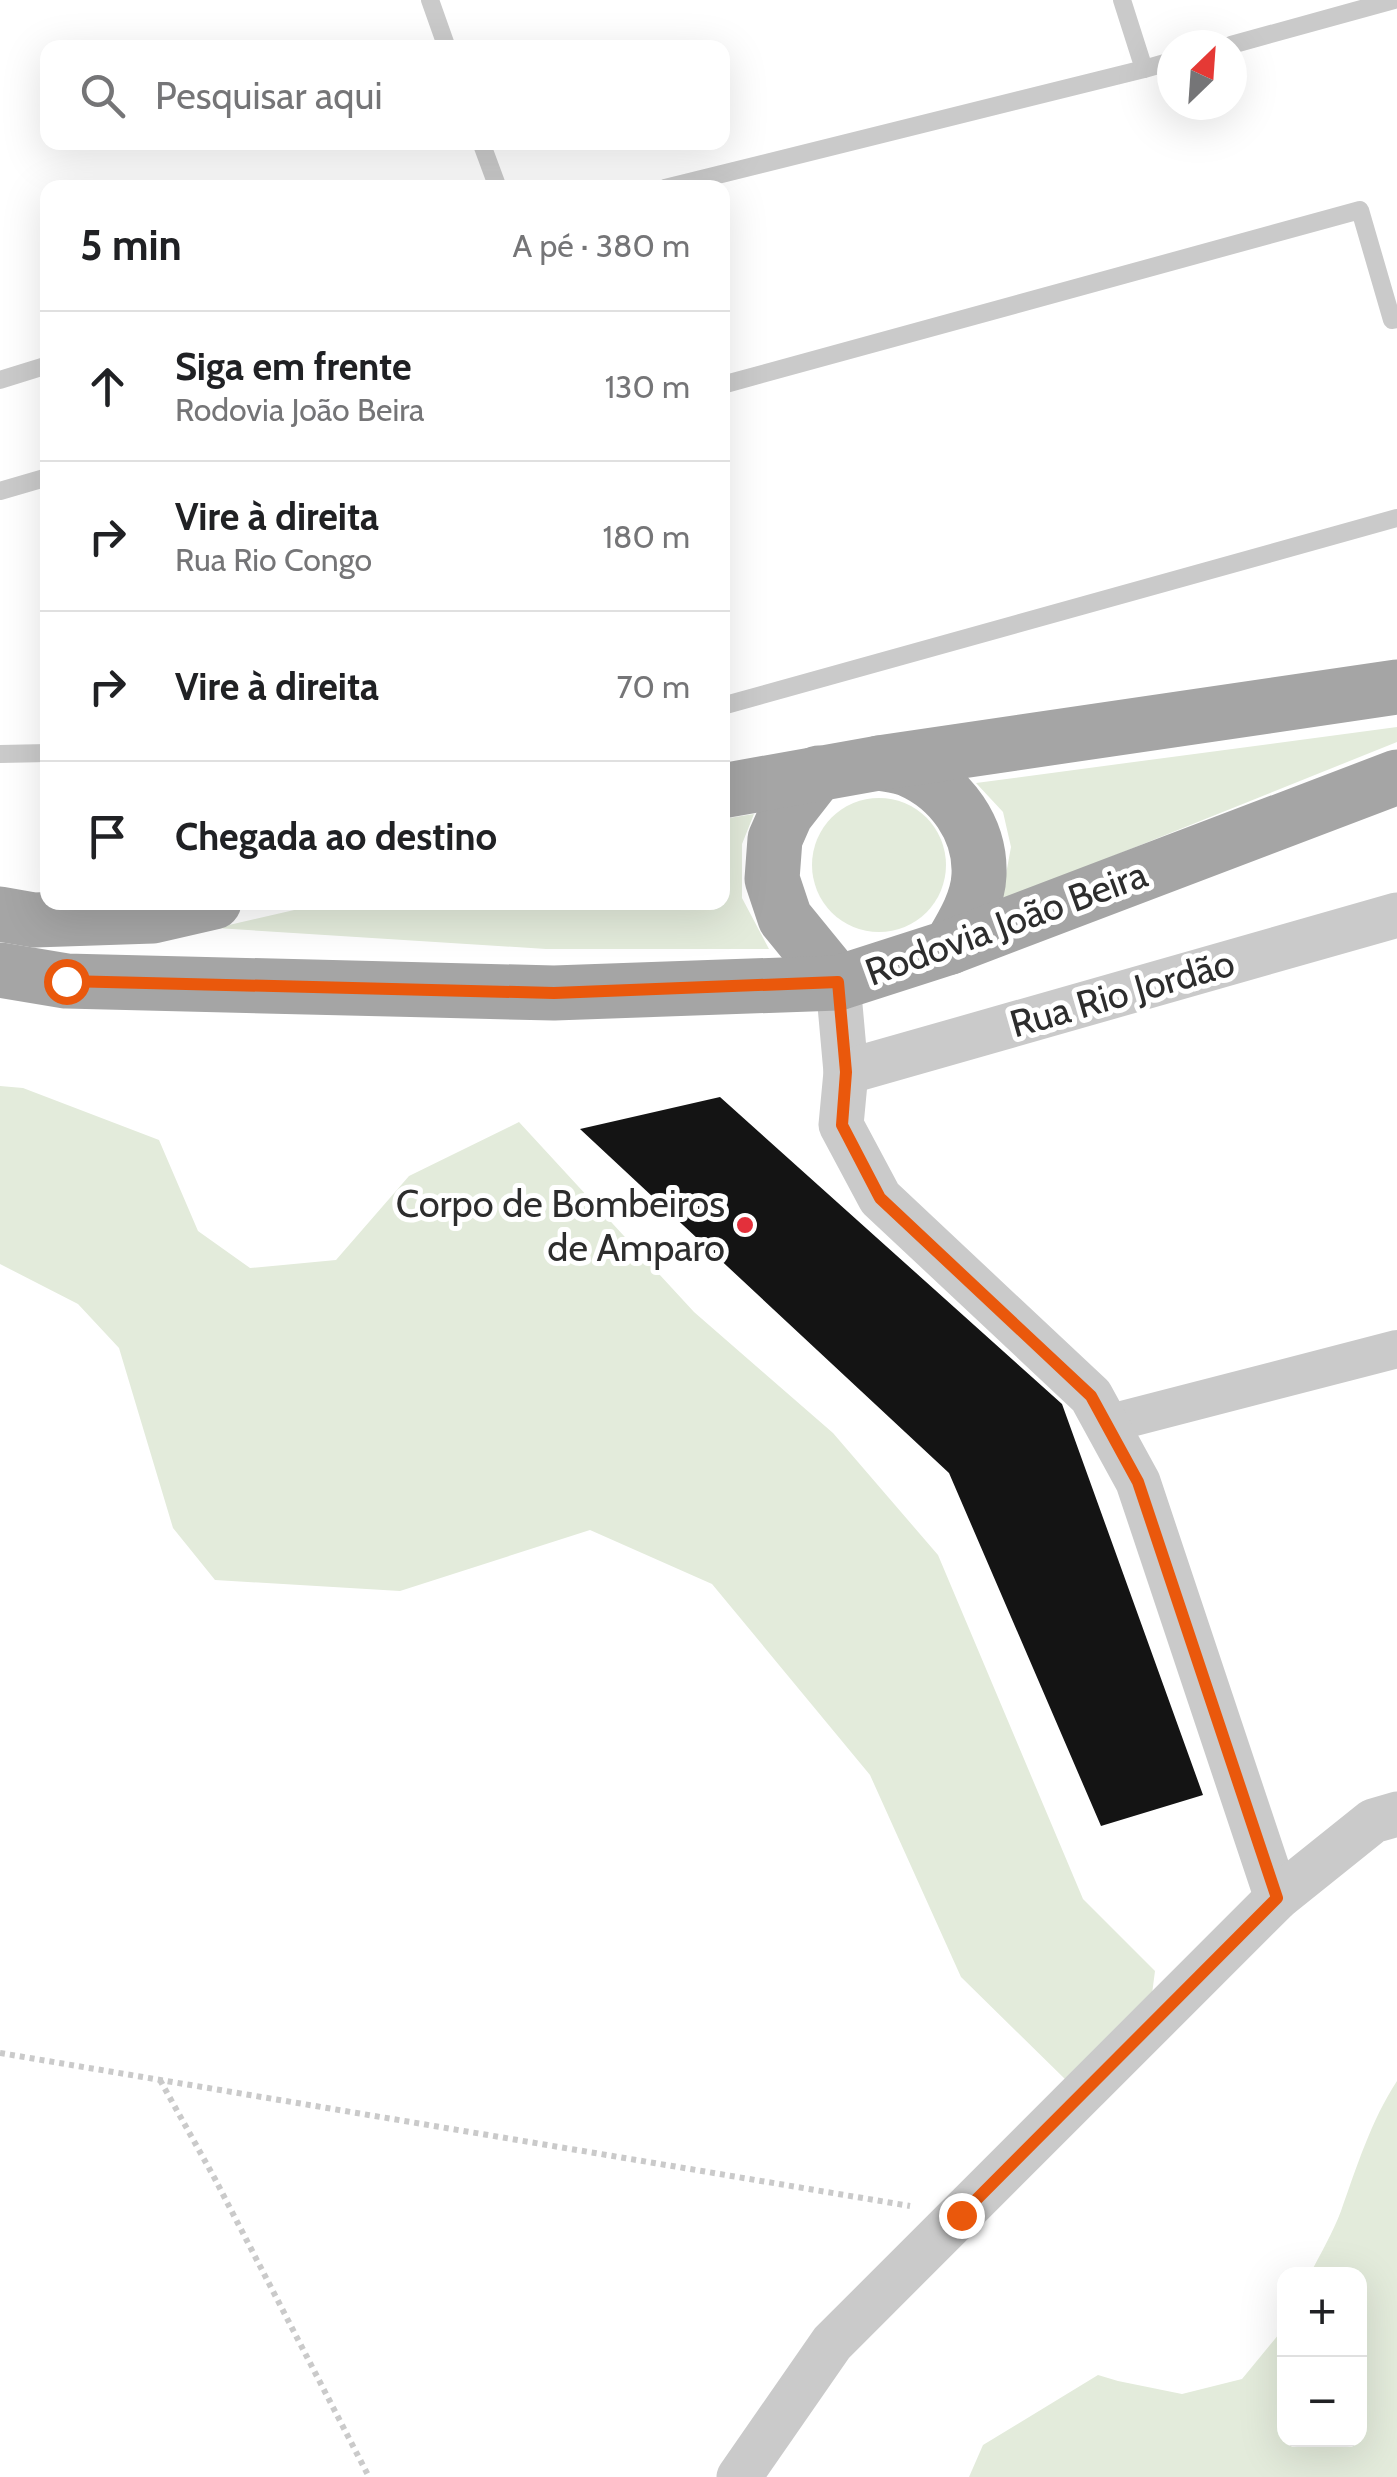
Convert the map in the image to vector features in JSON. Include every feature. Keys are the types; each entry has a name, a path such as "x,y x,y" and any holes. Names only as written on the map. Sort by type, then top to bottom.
{"main road":[{"path":"730,790 879,763 1397,687"},
{"path":"879,763 908,770 947,792 972,829 980,874 974,900 950,947"},
{"path":"818,773 786,814 776,839 772,879 785,918 838,982"},
{"name":"Rodovia João Beira","path":"0,970 66,981 554,993 838,982 950,947 1397,777"},
{"path":"0,914 34,920 153,916 179,910"}],"street":[{"name":"Rua Rio Jordão","path":"846,1072 1397,914"},
{"path":"838,982 846,1072 842,1125 880,1198 1091,1396 1107,1424 1138,1482 1277,1898"},
{"path":"1107,1424 1397,1350"},
{"path":"739,2477 832,2343 1277,1898 1374,1821 1397,1814"}],"lane":[{"path":"430,0 444,40"},
{"path":"1122,0 1144,69"},
{"path":"1247,41 1394,0"},
{"path":"696,180 1157,65"},
{"path":"485,150 495,180"},
{"path":"730,383 1360,210 1392,320 1397,319"},
{"path":"0,380 40,368"},
{"path":"0,491 40,479"},
{"path":"730,704 1397,518"},
{"path":"0,754 40,753"}],"path":[{"path":"0,2054 961,2215"},
{"path":"160,2080 369,2477"}],"green space":[{"path":"1397,727 1397,742 1001,901 1011,847 1003,812 976,783"},
{"path":"879,798 905,803 926,818 941,839 946,865 941,891 926,912 905,927 879,932 853,927 832,912 817,891 812,865 817,839 832,818 853,803"},
{"path":"754,814 742,844 742,898 769,949 546,949 216,928 294,910 730,910 730,818"},
{"path":"0,1086 23,1088 159,1140 198,1231 250,1268 336,1260 409,1176 519,1122 694,1312 833,1433 938,1555 1083,1899 1155,1971 1149,2017 1067,2081 961,1977 870,1775 712,1584 590,1530 400,1591 215,1580 173,1528 119,1348 78,1304 0,1264"},
{"path":"1397,2081 1397,2477 969,2477 983,2445 1098,2375 1182,2394 1242,2379 1277,2336 1277,2447 1367,2447 1367,2267 1314,2267 1338,2219"}],"building":[{"path":"720,1097 1062,1404 1203,1795 1101,1826 949,1473 580,1129"}],"place":[{"name":"Corpo de Bombeiros de Amparo","path":"745,1225"}],"route":[{"path":"66,981 554,993 838,982 846,1072 842,1125 880,1198 1091,1396 1107,1424 1138,1482 1277,1898 961,2215"}]}
